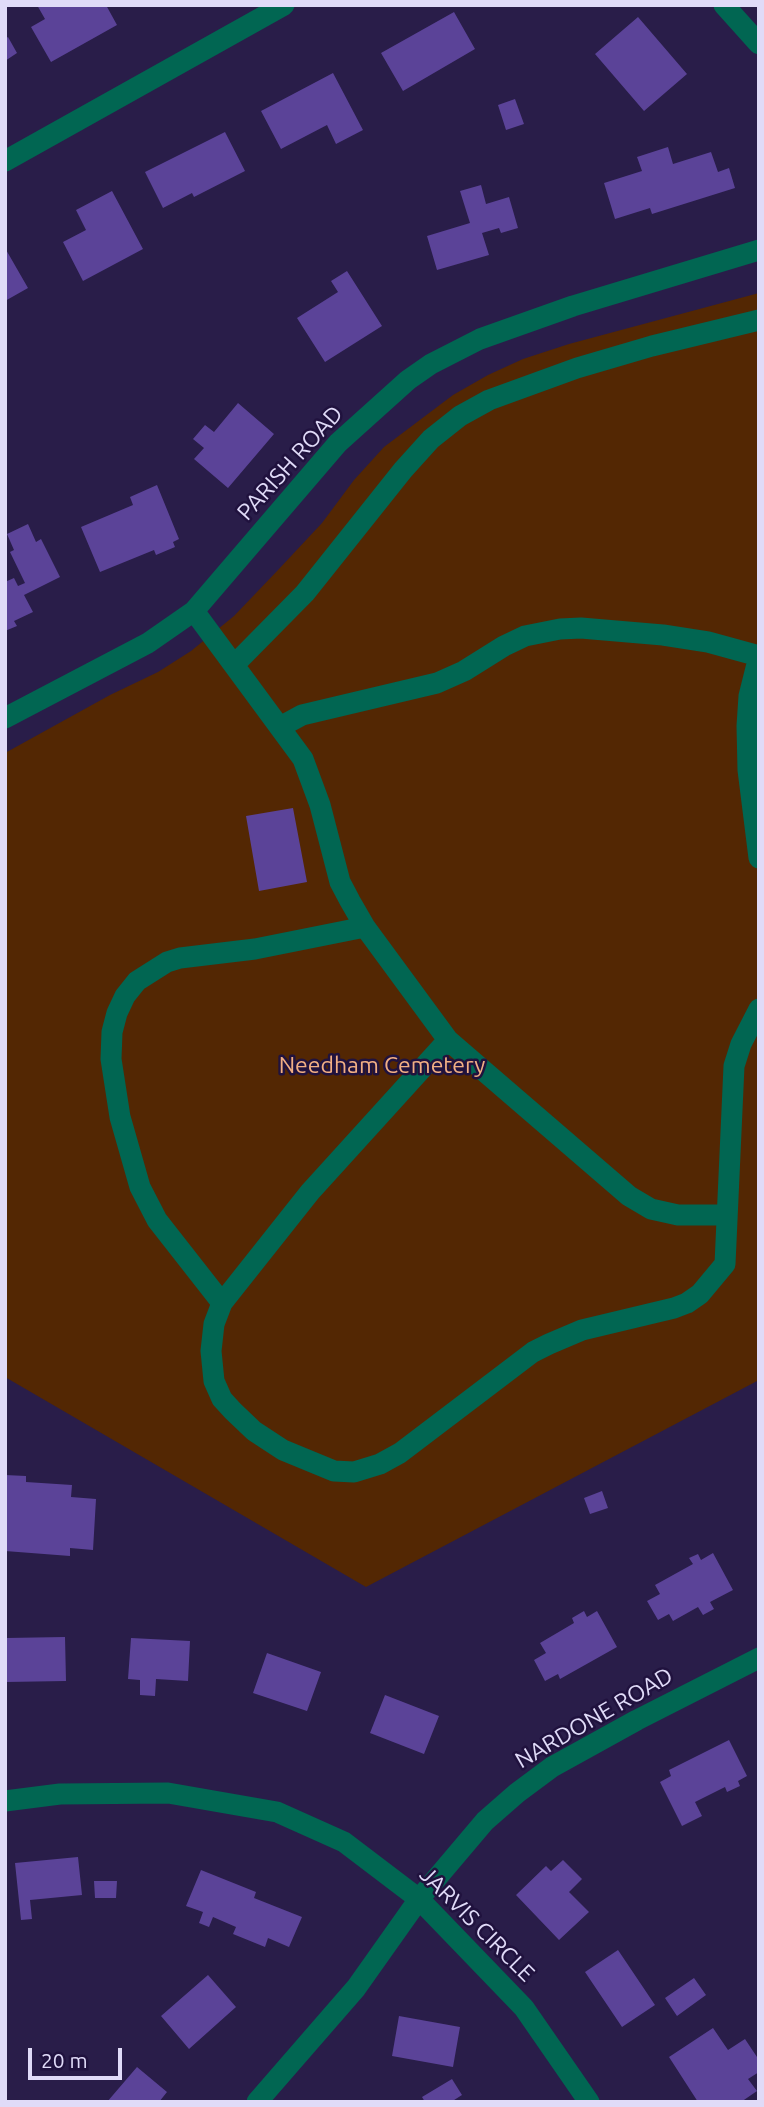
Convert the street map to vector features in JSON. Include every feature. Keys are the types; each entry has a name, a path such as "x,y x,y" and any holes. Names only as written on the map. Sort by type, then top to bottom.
{"street":[{"path":"5,161 284,5"},
{"path":"724,5 759,44"},
{"name":"PARISH ROAD","path":"5,718 148,643 194,611 338,443 408,380 431,364 480,339 573,306 759,250"},
{"path":"235,664 305,593 422,449 460,416 489,400 577,368 652,346 759,320"},
{"path":"194,611 303,759 313,782 340,882 365,927 448,1040 629,1196 651,1209 678,1215 726,1215"},
{"path":"280,727 302,715 437,683 464,671 525,636 560,628 663,635 708,642 759,656 749,696 747,726 748,770 759,858"},
{"path":"222,1303 157,1220 140,1187 120,1117 110,1059 117,1013 125,996 137,981 167,962 255,949 365,927"},
{"path":"448,1040 310,1192 222,1303 214,1324 210,1361 214,1381 222,1399 254,1431 283,1450 334,1471 354,1472 380,1464 400,1453 533,1352 549,1344 582,1330 674,1308 687,1303 706,1287 725,1264 734,1066 741,1044 759,1009"},
{"name":"NARDONE ROAD","path":"257,2102 356,1988 419,1899 485,1821 516,1793 552,1767 759,1658"},
{"name":"JARVIS CIRCLE","path":"5,1801 60,1794 168,1793 277,1812 344,1842 419,1899 524,2008 589,2102"}],"green space":[{"name":"Needham Cemetery","path":"759,293 759,1380 366,1587 5,1377 5,753 110,695 158,672 191,651 234,616 278,570 322,523 354,480 384,447 453,395 523,359"}],"building":[{"path":"37,5 106,5 117,25 51,62 31,27 45,19"},
{"path":"454,12 475,49 403,91 381,53"},
{"path":"638,17 687,74 644,111 595,54"},
{"path":"8,37 17,53 5,61 5,39"},
{"path":"333,73 363,130 336,144 327,125 281,149 261,111"},
{"path":"515,99 524,124 506,130 498,105"},
{"path":"225,132 245,171 194,197 192,193 163,208 145,172"},
{"path":"668,147 673,164 711,152 718,172 729,168 735,188 652,214 650,208 615,219 604,183 642,171 637,157"},
{"path":"481,185 486,204 509,197 518,228 501,233 499,228 482,233 489,255 437,270 427,236 470,223 460,191"},
{"path":"112,191 143,249 83,281 63,242 86,230 76,210"},
{"path":"5,248 28,288 5,301"},
{"path":"347,271 382,326 325,362 297,318 338,292 331,281"},
{"path":"238,403 274,434 228,488 194,459 204,448 193,439 205,425 214,432"},
{"path":"157,485 179,539 173,542 175,547 156,555 154,550 100,572 81,527 133,505 130,497"},
{"path":"28,524 36,542 41,539 60,577 24,595 33,612 14,621 17,626 5,631 5,582 14,578 18,586 25,583 10,552 14,550 7,534"},
{"path":"293,808 307,882 259,891 246,816"},
{"path":"5,1475 26,1476 26,1482 72,1485 71,1497 96,1499 93,1550 70,1548 70,1556 5,1551"},
{"path":"602,1491 608,1508 590,1514 584,1498"},
{"path":"713,1553 733,1590 710,1602 714,1609 703,1615 698,1607 673,1621 669,1614 658,1620 647,1601 660,1594 655,1585 693,1564 689,1558 698,1554 701,1560"},
{"path":"584,1611 587,1617 597,1611 617,1647 560,1679 558,1674 545,1681 534,1660 546,1653 540,1643 574,1623 572,1618"},
{"path":"65,1637 66,1681 6,1682 6,1638"},
{"path":"131,1638 190,1641 188,1681 156,1679 155,1696 140,1695 140,1680 128,1679"},
{"path":"267,1653 321,1672 307,1711 253,1693"},
{"path":"385,1695 439,1716 424,1754 370,1733"},
{"path":"729,1740 747,1776 738,1781 740,1786 727,1792 725,1787 695,1802 702,1816 682,1826 660,1782 671,1776 669,1770"},
{"path":"78,1857 82,1895 30,1900 32,1919 21,1920 15,1863"},
{"path":"563,1860 582,1879 569,1892 589,1912 559,1940 516,1895 546,1866 551,1871"},
{"path":"201,1870 256,1892 254,1898 302,1917 289,1947 268,1938 265,1947 233,1934 236,1927 213,1917 209,1927 199,1923 203,1912 186,1906"},
{"path":"94,1881 117,1881 116,1898 95,1898"},
{"path":"618,1950 655,2005 622,2027 585,1972"},
{"path":"208,1975 236,2007 189,2049 161,2016"},
{"path":"694,1978 706,1995 677,2016 665,1998"},
{"path":"399,2016 460,2027 453,2067 392,2056"},
{"path":"713,2028 728,2050 745,2039 759,2060 759,2072 748,2079 757,2091 741,2102 698,2102 669,2057"},
{"path":"137,2067 167,2092 159,2102 107,2102"},
{"path":"452,2079 462,2095 451,2102 425,2102 422,2097"}]}
